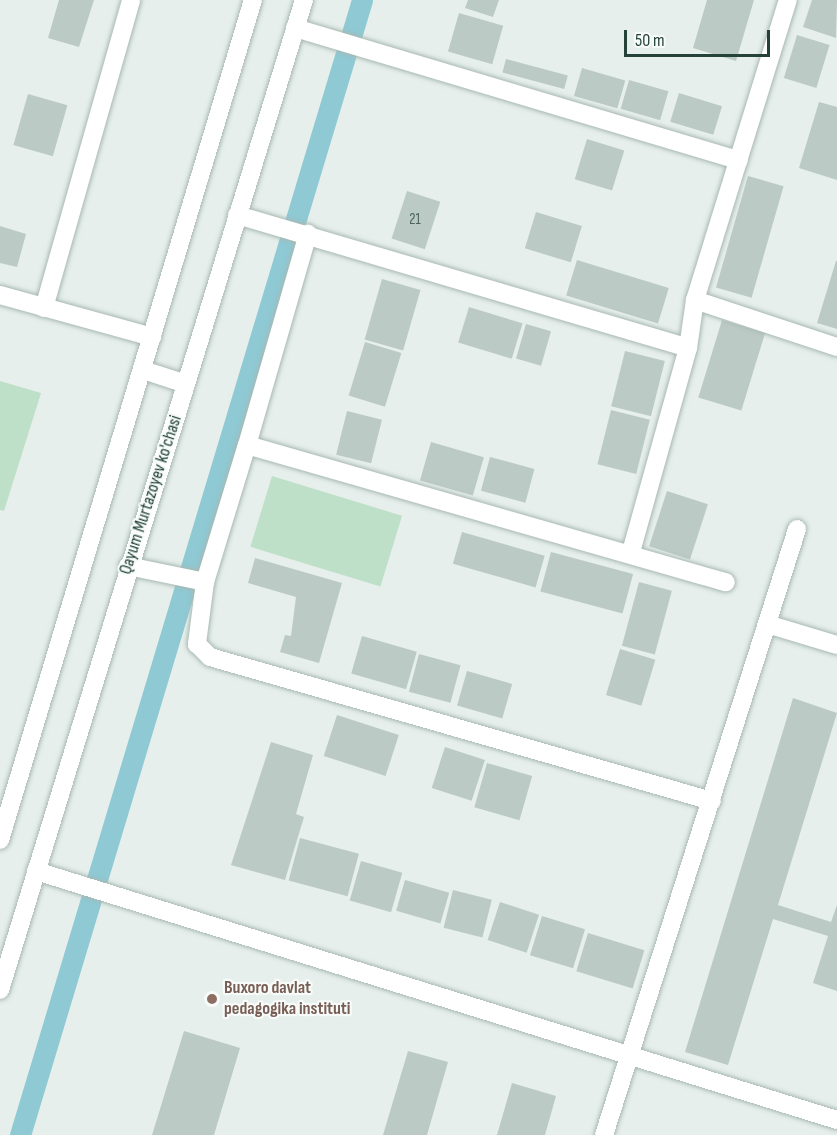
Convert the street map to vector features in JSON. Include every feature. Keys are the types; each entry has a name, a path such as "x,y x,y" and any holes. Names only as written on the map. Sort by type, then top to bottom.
{"street":[{"path":"44,308 132,0"},
{"path":"0,840 253,0"},
{"name":"Qayum Murtazoyev ko'chasi","path":"0,990 128,566 304,0"},
{"path":"631,552 688,348 695,300 788,0"},
{"path":"295,28 347,46 739,160"},
{"path":"237,215 688,348"},
{"path":"303,234 247,445 199,580 197,644 210,657 712,801"},
{"path":"0,295 152,338"},
{"path":"695,300 837,347"},
{"path":"143,370 186,384"},
{"path":"247,445 631,552 726,582"},
{"path":"604,1135 634,1054 797,530"},
{"path":"128,566 172,579 199,580"},
{"path":"767,624 837,645"},
{"path":"36,871 634,1054 837,1120"}],"green space":[{"path":"0,381 41,393 4,511 0,510"},
{"path":"272,476 402,516 380,587 250,547"}],"building":[{"path":"59,0 94,0 79,47 48,38"},
{"path":"468,0 499,0 493,17 465,8"},
{"path":"707,0 754,0 736,61 693,48"},
{"path":"812,0 837,0 836,38 803,27"},
{"path":"459,13 503,26 492,64 448,51"},
{"path":"797,35 830,45 816,88 784,78"},
{"path":"506,59 568,76 564,89 502,73"},
{"path":"582,68 625,80 617,108 574,96"},
{"path":"629,80 668,91 660,120 621,109"},
{"path":"679,93 722,106 713,135 670,122"},
{"path":"28,94 67,105 53,156 13,145"},
{"path":"819,102 837,107 837,180 799,168"},
{"path":"587,139 624,150 612,191 575,179"},
{"path":"748,176 784,186 752,298 716,288"},
{"path":"407,191 440,202 425,249 392,239"},
{"path":"536,212 582,226 571,262 525,248"},
{"path":"0,226 26,234 17,267 0,263"},
{"path":"577,260 669,288 658,323 566,295"},
{"path":"837,261 837,329 817,323"},
{"path":"382,279 420,290 403,351 365,340"},
{"path":"469,307 523,323 512,359 458,342"},
{"path":"722,320 765,333 741,411 698,397"},
{"path":"526,324 551,331 541,366 516,359"},
{"path":"365,342 401,353 385,407 349,396"},
{"path":"625,351 665,361 651,416 611,406"},
{"path":"611,410 650,420 636,474 597,464"},
{"path":"347,411 382,420 371,463 336,455"},
{"path":"431,442 484,457 473,496 420,480"},
{"path":"490,457 534,469 525,503 481,491"},
{"path":"667,491 708,504 690,559 649,546"},
{"path":"462,532 545,556 536,587 453,564"},
{"path":"551,552 633,574 622,614 540,592"},
{"path":"255,558 342,583 319,663 280,652 285,635 291,636 296,597 248,583"},
{"path":"639,582 672,591 655,655 622,646"},
{"path":"362,636 417,652 406,689 351,673"},
{"path":"620,649 655,660 641,706 606,695"},
{"path":"419,654 461,665 450,703 409,692"},
{"path":"467,671 512,684 502,719 457,706"},
{"path":"793,698 837,713 778,905 831,922 837,905 837,991 813,983 828,936 773,919 728,1065 685,1052"},
{"path":"337,715 399,735 386,776 324,756"},
{"path":"271,742 313,755 296,814 304,817 285,880 231,865"},
{"path":"445,747 485,760 472,801 432,788"},
{"path":"487,763 532,776 519,820 474,807"},
{"path":"300,838 359,854 348,896 289,881"},
{"path":"361,861 402,873 391,912 350,900"},
{"path":"405,880 449,893 440,923 396,911"},
{"path":"453,890 492,900 482,938 444,928"},
{"path":"500,902 539,915 527,953 488,940"},
{"path":"542,916 585,929 573,968 530,955"},
{"path":"588,933 644,950 633,989 576,971"},
{"path":"184,1031 240,1048 214,1135 152,1135"},
{"path":"408,1051 448,1062 427,1135 383,1135"},
{"path":"512,1083 556,1096 545,1135 497,1135"}],"waterway":[{"path":"20,1135 362,0"}],"place":[{"name":"Buxoro davlat pedagogika instituti","path":"212,999"}]}
